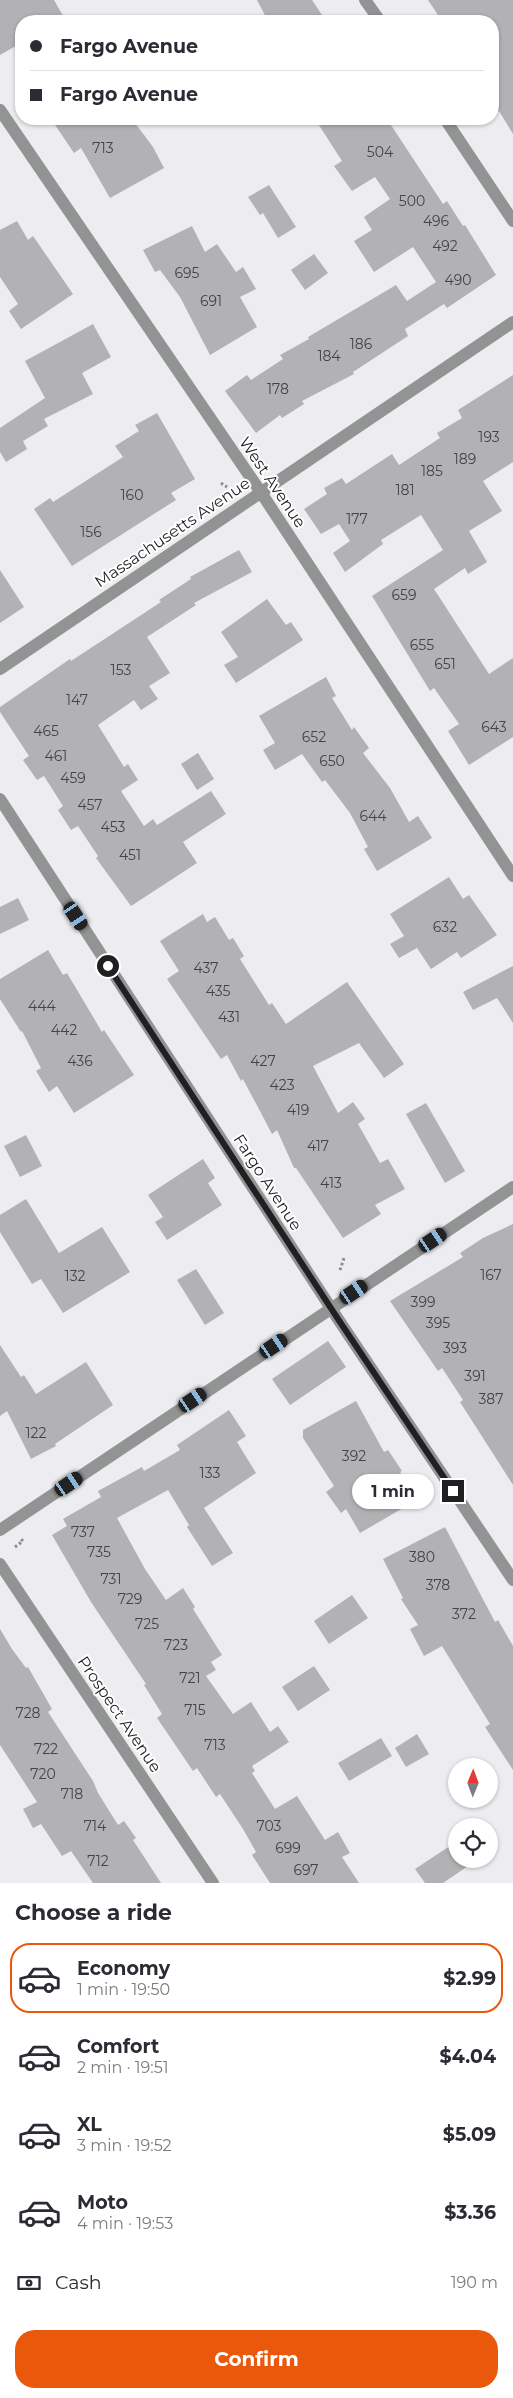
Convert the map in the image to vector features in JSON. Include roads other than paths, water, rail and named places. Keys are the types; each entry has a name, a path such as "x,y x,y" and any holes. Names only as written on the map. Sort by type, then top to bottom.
{"street":[{"path":"365,0 376,15"},
{"name":"West Avenue","path":"0,110 260,491 513,876"},
{"path":"449,125 513,221"},
{"name":"Massachusetts Avenue","path":"0,669 260,491 513,322"},
{"name":"Fargo Avenue","path":"0,799 331,1308 513,1580"},
{"path":"0,1530 513,1187"},
{"name":"Prospect Avenue","path":"0,1564 213,1883"}]}
